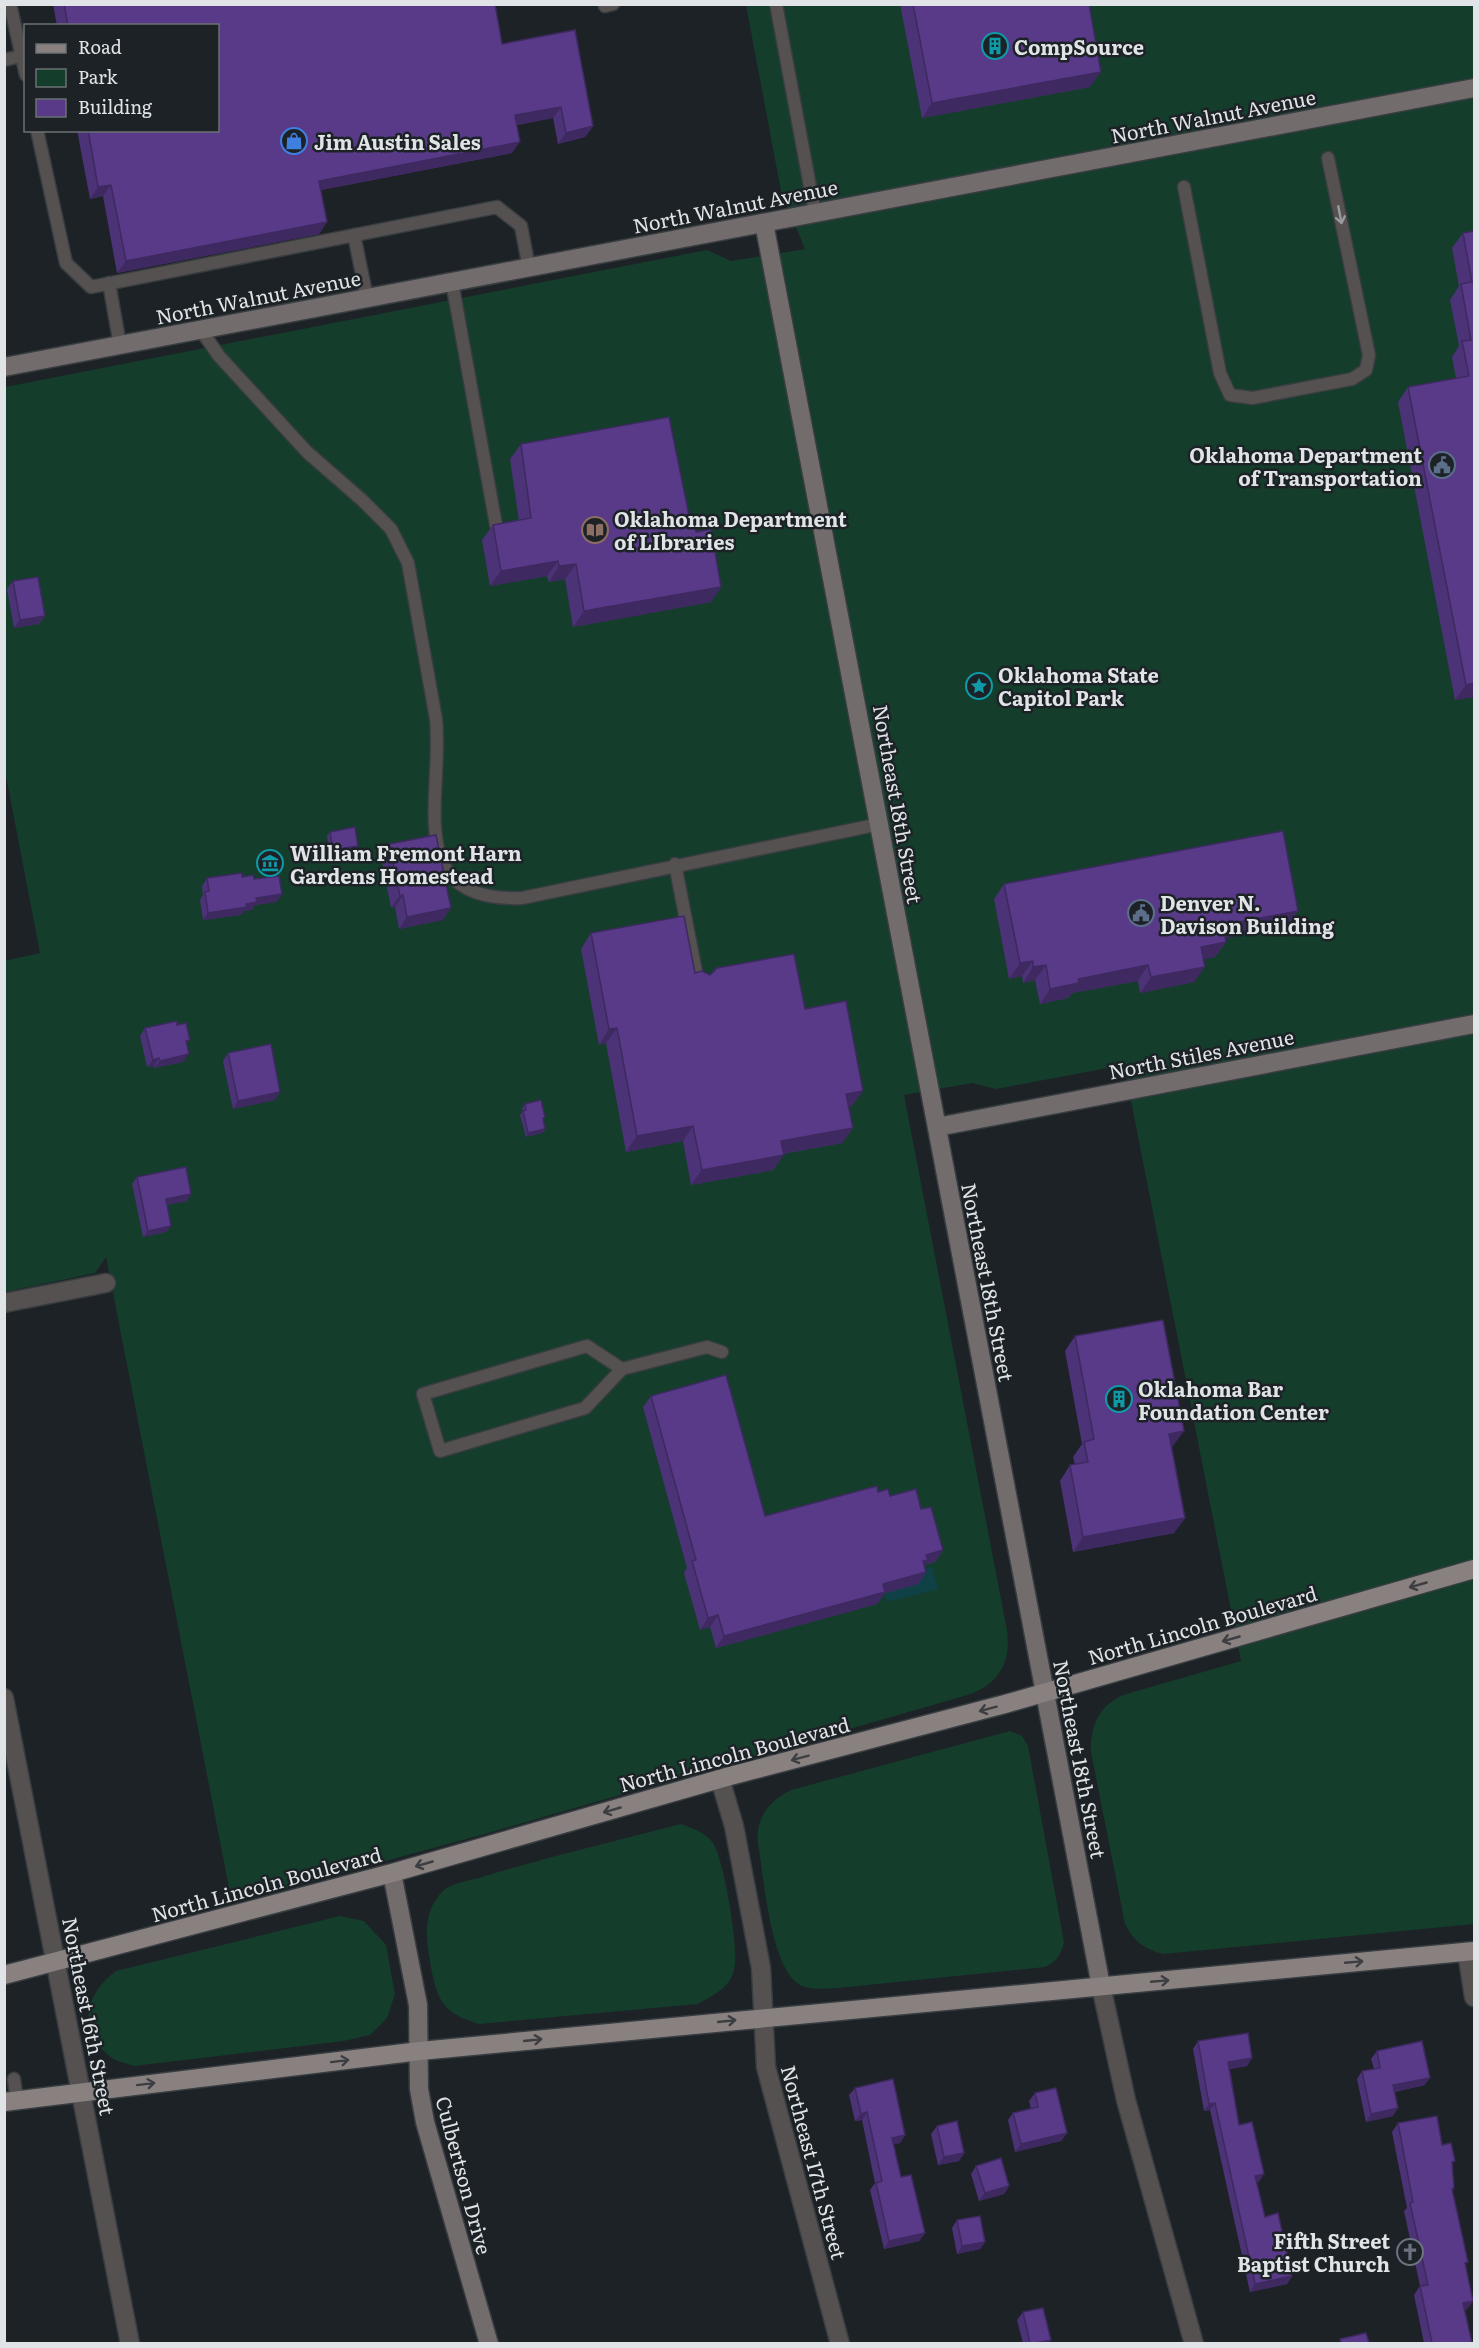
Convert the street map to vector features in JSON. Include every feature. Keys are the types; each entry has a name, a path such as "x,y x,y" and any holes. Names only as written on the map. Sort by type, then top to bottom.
{"main road":[{"name":"North Lincoln Boulevard","path":"4,1975 392,1873 720,1779 1045,1692 1474,1569"},
{"path":"10,2101 420,2051 1471,1951"}],"street":[{"name":"North Walnut Avenue","path":"4,367 1474,88"},
{"name":"Northeast 18th Street","path":"764,223 1101,1986 1126,2100 1194,2343"},
{"name":"North Stiles Avenue","path":"937,1127 1474,1024"},
{"path":"4,1303 106,1283"},
{"name":"Northeast 16th Street","path":"4,1698 130,2343"},
{"name":"Northeast 17th Street","path":"720,1779 734,1826 761,1968 765,2055 770,2084 840,2343"},
{"name":"Culbertson Drive","path":"392,1873 418,2005 419,2089 425,2122 489,2343"},
{"path":"1471,1951 1474,1997"}],"lane":[{"path":"10,4 24,67"},
{"path":"776,4 815,213"},
{"path":"4,60 21,56"},
{"path":"37,132 66,263 91,287 496,207 521,226 529,268"},
{"path":"1184,187 1220,373 1230,395 1253,398 1319,385 1360,376 1368,364 1328,158"},
{"path":"354,235 367,298"},
{"path":"452,282 496,525"},
{"path":"109,283 120,345"},
{"path":"201,330 219,356 307,452 379,515 400,545 412,581 438,735 434,789 438,844 446,872 457,884 495,897 522,898 675,864 880,824"},
{"path":"675,864 698,982"},
{"path":"622,1369 587,1346 423,1394 440,1451 585,1408 622,1369 707,1347 722,1352"},
{"path":"10,2101 14,2079"}],"green space":[{"name":"Oklahoma State Capitol Park","path":"746,5 1474,5 1474,1924 1163,1954 1140,1944 1125,1924 1091,1752 1094,1725 1102,1711 1123,1695 1241,1661 1124,1065 996,1089 972,1083 904,1095 1007,1630 1005,1660 1002,1669 990,1683 971,1694 481,1835 232,1903 106,1257 95,1273 5,1292 4,961 40,953 5,771 5,387 707,250 731,261 805,249 781,191"},
{"path":"1010,1731 1022,1736 1028,1746 1064,1942 1058,1957 1045,1967 838,1988 814,1989 800,1985 790,1975 782,1960 770,1920 758,1844 759,1826 765,1811 776,1799 791,1790"},
{"path":"681,1824 710,1839 722,1867 733,1926 735,1959 732,1976 720,1990 698,2004 479,2024 458,2016 444,2005 433,1979 427,1927 432,1908 444,1890 462,1882"},
{"path":"340,1916 364,1921 386,1945 395,1994 387,2018 370,2035 344,2041 134,2066 111,2057 98,2045 92,2034 89,2012 92,2001 105,1980 116,1971"}],"water":[{"path":"932,1567 938,1589 887,1602 884,1592 914,1571"}],"building":[{"name":"Jim Austin Sales","path":"64,4 495,4 502,44 575,30 593,126 566,133 561,107 515,115 520,142 319,181 327,222 126,261 111,185 98,187 88,132 219,132 219,24 68,24"},
{"name":"CompSource","path":"913,4 1089,4 1101,72 932,103"},
{"name":"Oklahoma Department of Transportation","path":"1474,231 1474,683 1466,685 1408,387 1469,376 1462,341 1471,340 1461,284 1472,282 1463,233"},
{"name":"Oklahoma Department of LIbraries","path":"669,417 691,525 695,524 696,532 711,529 721,587 584,611 576,564 559,566 558,561 501,571 493,525 531,518 521,444"},
{"path":"38,577 45,616 20,620 13,581"},
{"path":"355,827 358,846 333,850 330,832"},
{"name":"Denver N. Davison Building","path":"1283,831 1298,911 1223,925 1226,942 1201,947 1205,967 1151,977 1148,965 1078,979 1079,983 1050,989 1046,965 1033,967 1033,961 1020,963 1004,884"},
{"path":"436,835 451,908 407,917 389,844"},
{"path":"242,873 242,877 253,875 254,879 279,876 282,894 256,898 257,902 246,904 247,907 208,913 205,892 209,891 207,878"},
{"path":"684,916 695,973 702,971 710,975 717,968 794,954 805,1009 846,1001 863,1091 846,1094 853,1128 781,1141 784,1155 702,1170 693,1126 637,1136 617,1028 609,1029 591,933"},
{"path":"177,1021 177,1025 186,1023 190,1040 186,1041 189,1054 160,1061 159,1058 153,1060 145,1028"},
{"path":"271,1044 280,1092 238,1101 228,1053"},
{"path":"541,1100 545,1129 528,1133 523,1111 526,1110 525,1104"},
{"path":"186,1167 191,1194 166,1199 171,1226 148,1231 137,1177"},
{"name":"Oklahoma Bar Foundation Center","path":"1163,1320 1184,1431 1169,1434 1185,1518 1083,1537 1070,1465 1088,1462 1084,1442 1094,1439 1075,1336"},
{"path":"726,1375 765,1516 877,1486 878,1492 888,1489 890,1496 916,1489 921,1509 931,1507 943,1550 926,1555 928,1560 923,1561 926,1572 883,1584 885,1592 724,1636 718,1615 708,1618 692,1561 696,1560 651,1396"},
{"path":"1248,2033 1252,2058 1228,2062 1239,2125 1252,2122 1264,2174 1255,2176 1265,2217 1278,2213 1292,2276 1255,2284 1215,2103 1209,2104 1198,2041"},
{"path":"1422,2041 1430,2078 1393,2085 1398,2108 1371,2114 1362,2071 1380,2068 1377,2051"},
{"path":"893,2079 905,2135 892,2138 901,2177 911,2175 925,2233 889,2241 876,2183 882,2181 867,2112 861,2114 855,2088"},
{"path":"1056,2088 1067,2133 1021,2144 1013,2113 1038,2107 1035,2093"},
{"path":"1437,2116 1442,2145 1451,2143 1455,2161 1452,2162 1454,2188 1452,2189 1468,2262 1465,2263 1473,2301 1463,2303 1472,2343 1432,2343 1420,2286 1428,2285 1410,2203 1413,2202 1398,2123"},
{"path":"957,2121 964,2153 944,2157 937,2126"},
{"path":"1001,2158 1009,2186 985,2193 976,2166"},
{"path":"980,2216 985,2242 962,2246 957,2220"},
{"path":"1043,2308 1051,2340 1030,2343 1023,2312"},
{"path":"1366,2333 1369,2343 1341,2343 1340,2339"}],"place":[{"name":"CompSource","path":"995,46"},
{"name":"Jim Austin Sales","path":"294,141"},
{"name":"Oklahoma Department of Transportation","path":"1442,465"},
{"name":"Oklahoma Department of LIbraries","path":"595,530"},
{"name":"Oklahoma State Capitol Park","path":"979,686"},
{"name":"William Fremont Harn Gardens Homestead","path":"270,863"},
{"name":"Denver N. Davison Building","path":"1141,913"},
{"name":"Oklahoma Bar Foundation Center","path":"1119,1399"},
{"name":"Fifth Street Baptist Church","path":"1410,2252"}]}
